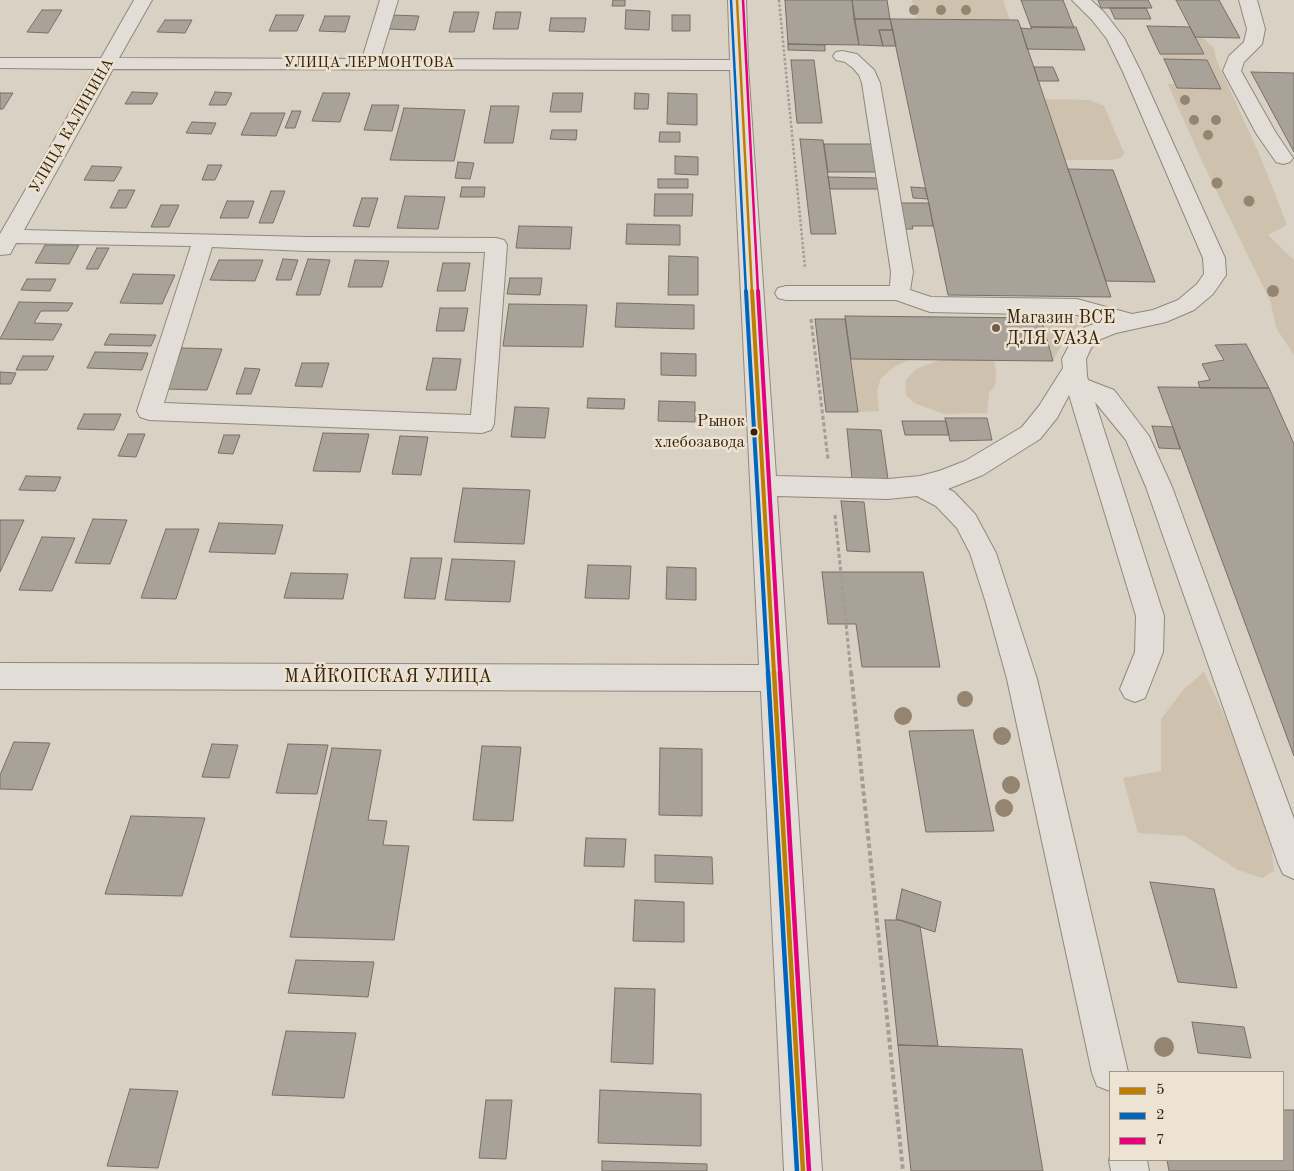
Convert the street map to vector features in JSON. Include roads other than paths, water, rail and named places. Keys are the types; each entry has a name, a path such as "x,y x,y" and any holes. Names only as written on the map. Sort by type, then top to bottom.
{"street":[{"name":"УЛИЦА КАЛИНИНА","path":"4,243 143,0"},
{"path":"370,63 389,0"},
{"path":"737,0 738,64 764,486 802,1171"},
{"path":"1081,0 1098,16 1115,38 1132,72 1214,258 1215,275 1205,290 1186,305 1158,317 1112,326 1093,333 1081,344 1074,359 1077,377 1150,616 1149,652 1135,689"},
{"path":"1248,0 1256,29 1253,44 1235,60 1232,72 1266,133 1283,158"},
{"path":"842,56 851,58 859,64 868,74 871,84 902,272 901,287 897,293"},
{"name":"УЛИЦА ЛЕРМОНТОВА","path":"0,63 738,64"},
{"path":"4,243 204,240 306,244 496,245 482,424 200,415 149,411 178,313 204,240"},
{"path":"786,293 897,293 930,304 1077,307 1101,312 1131,322"},
{"path":"764,486 888,489 920,486 944,480 974,468 1031,433 1048,412 1062,386 1077,377"},
{"path":"1077,377 1105,396 1137,436 1159,487 1294,863"},
{"path":"920,486 945,499 966,521 983,553 1000,602 1022,679 1110,1071"},
{"name":"МАЙКОПСКАЯ УЛИЦА","path":"0,676 775,678"}],"place":[{"name":"Магазин ВСЕ ДЛЯ УАЗА","path":"996,328"},
{"name":"Рынок хлебозавода","path":"754,432"}]}
